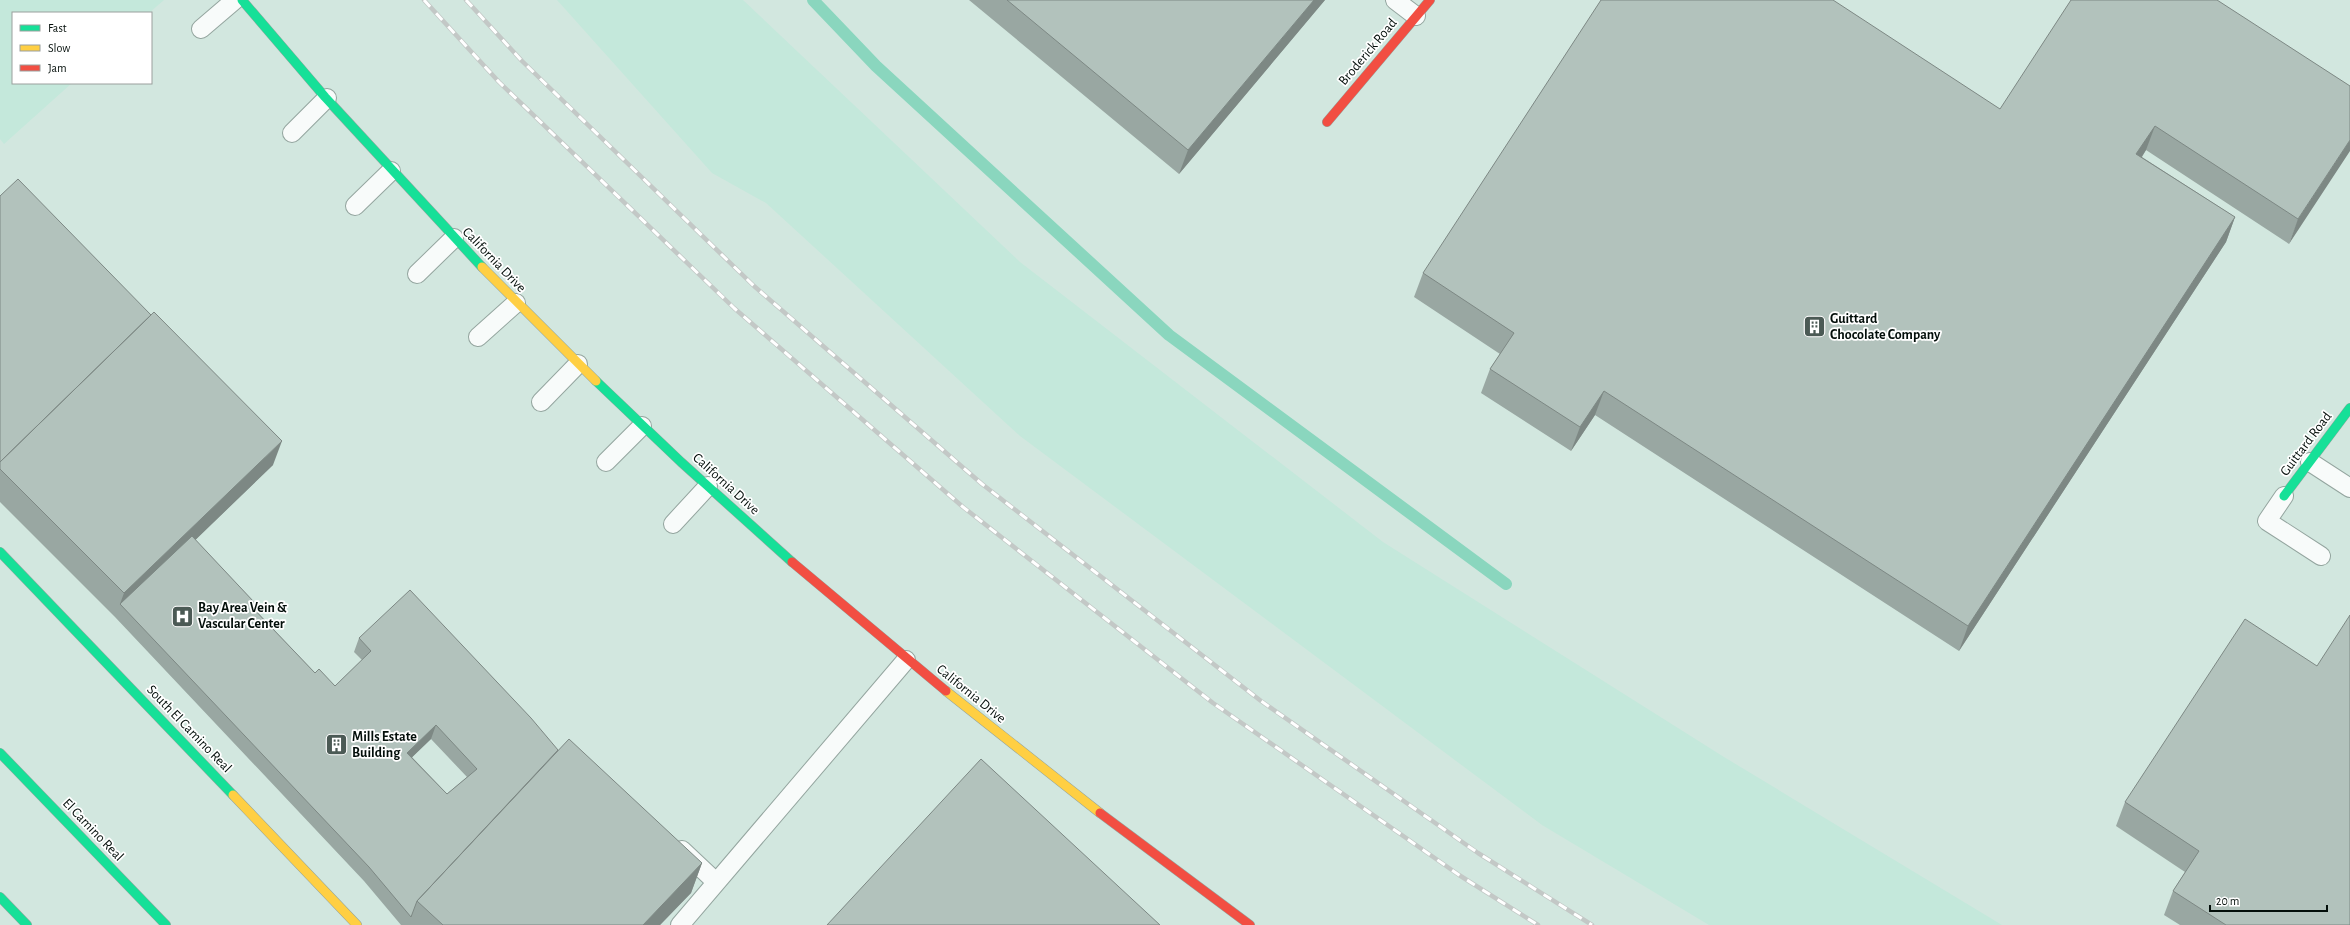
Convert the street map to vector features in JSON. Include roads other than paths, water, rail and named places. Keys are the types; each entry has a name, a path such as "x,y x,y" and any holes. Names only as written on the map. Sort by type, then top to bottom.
{"street":[{"name":"California Drive","path":"242,0 391,171 516,304 642,426 906,660 1056,781 1250,925"},
{"name":"Broderick Road","path":"1327,122 1430,0"},
{"name":"Guittard Road","path":"2284,496 2350,408"},
{"name":"South El Camino Real","path":"0,552 357,925"},
{"name":"El Camino Real","path":"0,754 166,925"},
{"path":"0,897 27,925"}],"lane":[{"path":"201,29 235,0"},
{"path":"1395,0 1416,16"},
{"path":"292,134 327,98"},
{"path":"355,206 391,171"},
{"path":"417,274 454,238"},
{"path":"478,337 516,304"},
{"path":"541,402 578,364"},
{"path":"606,462 642,426"},
{"path":"2310,462 2350,488"},
{"path":"673,524 708,486"},
{"path":"2284,496 2267,521 2322,556"},
{"path":"680,925 906,660"},
{"path":"672,840 716,882"}],"waterway":[{"path":"813,0 876,66 1169,335 1506,584"}],"railway":[{"path":"424,0 499,82 734,308 963,507 1213,703 1459,875 1538,925"},
{"path":"466,0 522,61 754,286 982,484 1261,701 1478,853 1592,925"}],"place":[{"name":"Guittard Chocolate Company","path":"1815,327"},
{"name":"Bay Area Vein & Vascular Center","path":"183,616"},
{"name":"Mills Estate Building","path":"337,745"}]}
